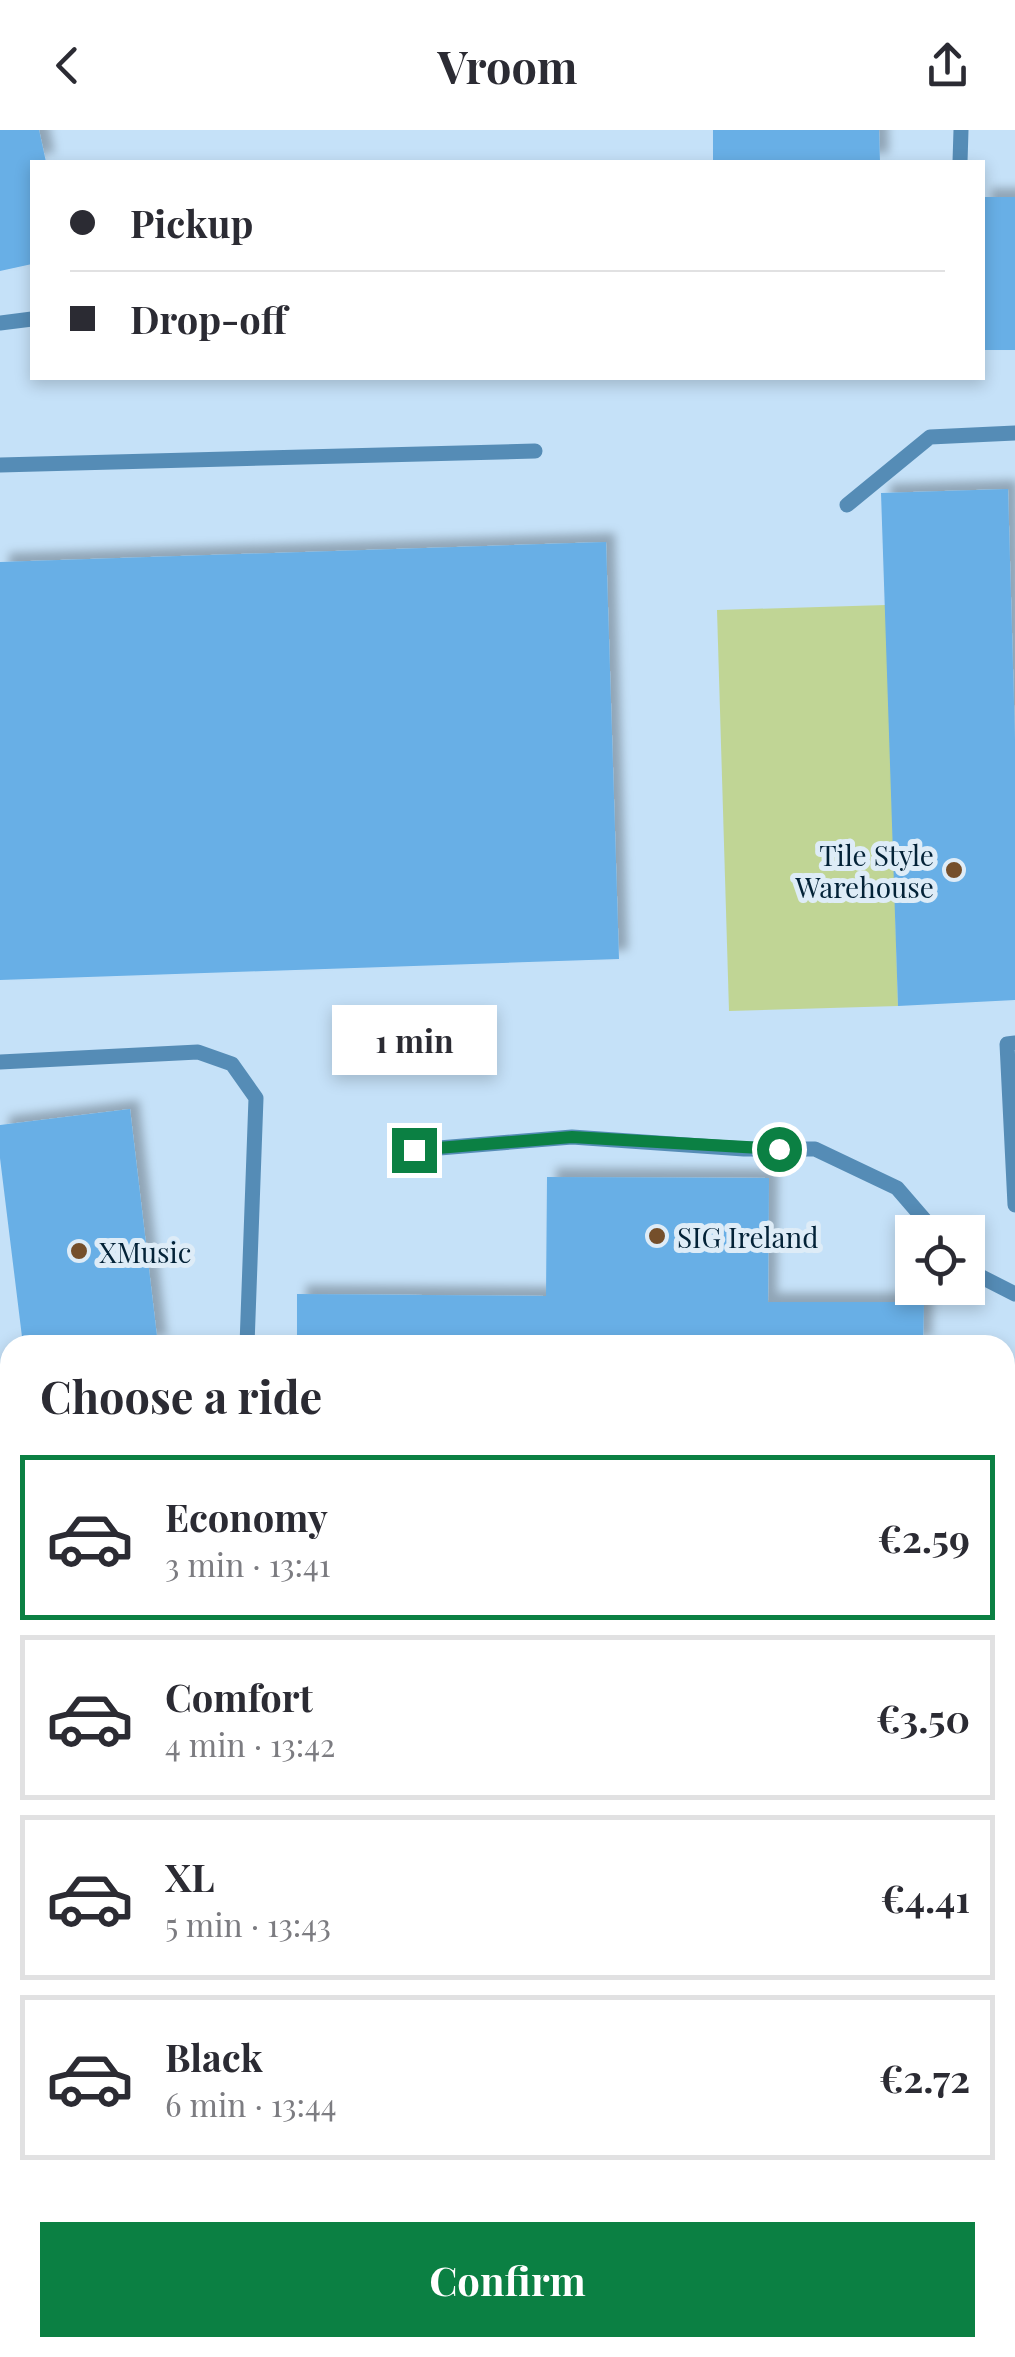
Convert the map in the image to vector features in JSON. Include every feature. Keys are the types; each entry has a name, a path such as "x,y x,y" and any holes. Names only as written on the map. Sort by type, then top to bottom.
{"lane":[{"path":"960,160 961,130"},
{"path":"0,323 30,319"},
{"path":"847,505 930,437 1015,433"},
{"path":"0,465 535,451"},
{"path":"1015,1043 1007,1044 1015,1205"},
{"path":"0,1062 198,1052 232,1064 256,1098 247,1335"},
{"path":"414,1150 572,1137 815,1150 897,1188 920,1215"},
{"path":"985,1279 1015,1294"}],"green space":[{"path":"886,605 898,1006 729,1011 717,610"}],"building":[{"path":"0,130 39,130 46,160 30,160 30,264 0,271"},
{"path":"713,130 879,130 880,160 713,160"},
{"path":"985,197 1015,197 1015,350 985,350"},
{"name":"Tile Style Warehouse","path":"1008,489 1015,740 1015,1000 898,1006 881,493"},
{"path":"606,542 619,959 0,980 0,562"},
{"name":"XMusic","path":"130,1109 157,1335 22,1335 0,1158 0,1125"},
{"name":"SIG Ireland","path":"547,1177 769,1178 768,1302 924,1305 923,1335 297,1335 297,1294 546,1296"}],"place":[{"name":"Tile Style Warehouse","path":"954,870"},
{"name":"SIG Ireland","path":"657,1236"},
{"name":"XMusic","path":"79,1251"}],"route":[{"path":"414,1150 572,1137 779,1149"}]}
